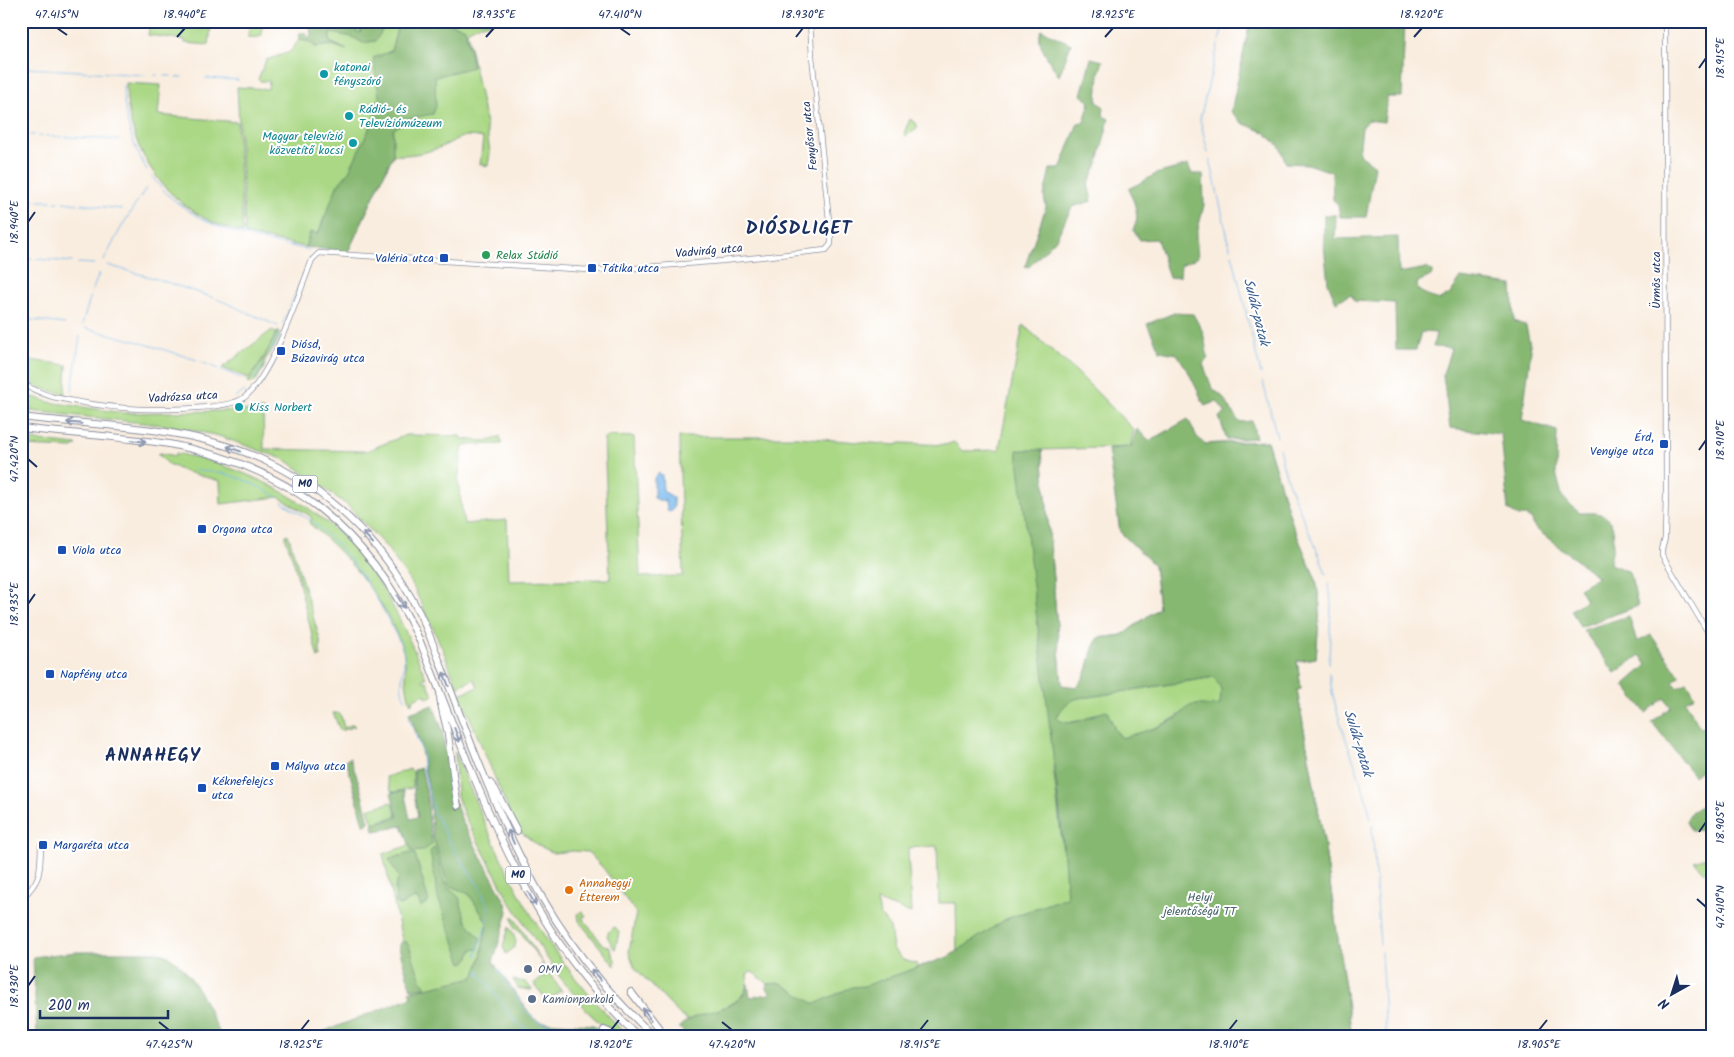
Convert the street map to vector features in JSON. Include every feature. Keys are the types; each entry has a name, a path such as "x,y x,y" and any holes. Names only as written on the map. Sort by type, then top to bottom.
{"highway":[{"name":"M0","path":"21,417 169,433 230,447 260,459 301,481 322,495 347,516 377,547 410,595 429,633 484,776 514,844 545,902 563,931 608,989 654,1036"},
{"name":"M0","path":"21,428 168,444 201,451 247,466 290,488 334,520 366,552 383,574 405,610 419,639 492,821 532,900 554,936 582,975 638,1036"},
{"path":"440,690 441,707 448,734 453,783 458,806"},
{"path":"484,776 495,789 517,831"},
{"path":"631,992 665,1036"},
{"path":"604,1030 617,1036"}],"street":[{"name":"Fenyősor utca","path":"810,21 831,238 829,248"},
{"name":"Ürmös utca","path":"1665,21 1666,538 1662,550 1665,561 1713,641"},
{"name":"Vadvirág utca","path":"319,253 603,270 823,251 829,248"},
{"name":"Vadrózsa utca","path":"21,384 52,396 124,408 197,407 237,402 252,389 267,366 284,332 312,260 319,253"},
{"path":"21,899 30,890 39,876 41,845"}],"green space":[{"path":"150,21 181,21 211,27 209,45 185,43 185,40 148,35"},
{"path":"249,21 263,21 262,35 248,38"},
{"path":"306,21 338,21 339,25 341,25 341,21 359,21 356,31 360,33 364,21 387,21 376,41 363,43 352,37 330,33 330,42 347,50 332,45 315,47 311,42 299,40 300,33 306,33 307,37 311,37 310,27 314,26 313,22"},
{"path":"349,21 492,21 467,31 486,124 490,153 488,166 480,164 483,138 469,136 424,152 393,155 348,252 324,217 318,234 310,232 305,247 245,234 237,87 268,89 269,81 260,81 258,79 266,60 290,52 299,40 311,42 315,47 332,45 341,47 330,42 330,33"},
{"path":"399,21 444,21 465,28 473,67 435,77 436,106 433,114 407,119 393,130 393,155 348,252 305,247 311,232 318,234 337,186 348,173 374,119 379,95 373,58 391,51"},
{"path":"1250,21 1405,21 1402,97 1387,97 1384,122 1367,120 1362,128 1359,154 1375,166 1366,217 1340,217 1338,204 1333,200 1332,172 1307,164 1286,163 1280,147 1264,132 1242,123 1231,112"},
{"path":"1042,30 1071,44 1059,76 1048,60 1042,46 1040,35"},
{"path":"1091,58 1103,61 1099,73 1097,102 1104,107 1103,116 1109,119 1097,166 1088,184 1092,201 1072,207 1056,239 1029,267 1025,266 1046,207 1044,196 1050,169 1060,169 1078,123 1084,122 1090,102 1081,95"},
{"path":"126,83 161,85 158,115 237,122 243,233 214,223 194,212 162,184 149,166 139,147 132,127"},
{"path":"910,119 917,124 917,128 906,136 904,133"},
{"path":"1188,165 1192,174 1203,174 1204,205 1196,237 1198,257 1181,265 1180,276 1169,278 1157,239 1140,240 1133,230 1137,215 1129,189 1156,174"},
{"path":"1324,215 1336,215 1335,239 1398,237 1399,273 1426,268 1432,271 1432,275 1417,283 1418,290 1430,297 1440,300 1450,294 1461,278 1512,285 1514,321 1526,326 1531,350 1522,420 1557,431 1556,473 1562,496 1580,513 1600,514 1611,523 1614,536 1610,564 1630,572 1638,606 1580,627 1571,610 1586,600 1579,588 1598,577 1535,528 1531,519 1525,516 1518,516 1508,510 1501,434 1450,428 1443,375 1451,348 1433,347 1436,333 1421,332 1416,350 1396,350 1395,303 1354,301 1351,294 1336,302 1328,283 1324,245"},
{"path":"1174,313 1193,314 1203,332 1208,358 1203,364 1212,388 1222,396 1239,422 1252,421 1256,438 1227,440 1219,417 1226,413 1217,401 1205,406 1188,371 1177,354 1160,351 1147,324"},
{"path":"1023,325 1079,374 1134,430 1130,447 1267,441 1293,526 1316,580 1320,606 1316,658 1297,661 1301,689 1297,690 1324,842 1352,1036 1067,897 1006,919 957,952 956,903 939,903 937,846 908,848 911,913 877,901 880,915 890,928 893,949 903,960 917,964 918,967 924,965 738,1036 781,983 768,984 750,972 747,975 747,986 743,994 736,1001 717,1010 687,1020 635,968 629,952 636,913 604,869 588,852 553,853 536,844 521,832 510,814 460,694 478,687 474,679 457,687 443,650 413,586 387,548 347,505 286,460 219,436 172,426 21,410 21,393 49,402 124,413 263,410 264,449 366,451 406,435 461,436 462,439 482,441 492,440 500,436 502,444 463,445 458,481 464,524 507,520 509,581 610,579 604,438 609,436 634,437 640,577 683,576 679,437 797,437 896,445 901,443 945,445 954,442 962,451 999,450","holes":["1130,447 1154,565 1159,608 1122,635 1099,638 1094,647 1084,679 1215,677 1089,697 1078,697 1062,685 1042,450","1189,707 1225,754 1120,768 1055,772 1063,852 1053,766 1071,722 1084,720 1097,713 1111,719 1115,730 1122,738 1166,723"]},
{"path":"272,330 276,333 264,357 249,378 222,368"},
{"path":"278,331 280,336 265,360 264,367 255,382 248,382 265,357"},
{"path":"21,359 67,365 65,394 43,389 21,379"},
{"name":"Helyi jelentőségű TT","path":"1188,419 1197,437 1205,444 1267,441 1293,526 1316,580 1320,606 1316,658 1297,661 1301,689 1297,690 1324,842 1352,1036 687,1036 679,1027 686,1021 738,1001 748,984 750,997 770,994 765,987 768,984 781,983 813,1003 817,1003 852,987 864,986 948,957 1006,919 1067,897 1062,832 1017,450 1042,450 1062,685 1077,687 1088,669 1093,649 1099,638 1122,635 1159,608 1154,565 1120,532 1108,449 1131,447 1137,429 1150,441","holes":["1214,677 1221,689 1220,705 1191,706 1186,708 1178,717 1165,724 1122,738 1115,730 1107,711 1068,723 1062,722 1057,718 1062,708 1079,698"]},
{"path":"21,439 77,445 73,448 21,446"},
{"path":"176,453 206,460 264,482 317,514 340,534 361,557 386,594 421,666 426,678 423,679 424,682 427,681 433,696 426,698 425,694 415,698 411,704 406,685 403,652 400,641 388,617 370,587 335,547 309,523 312,519 309,515 279,497 221,504 220,481 183,471 168,464 158,454 176,456"},
{"path":"288,534 320,640 320,657 318,658 286,539"},
{"path":"1629,616 1637,642 1651,635 1680,676 1673,681 1677,687 1687,682 1695,696 1685,701 1700,728 1713,724 1713,777 1705,767 1694,776 1652,722 1671,707 1664,698 1646,713 1624,685 1647,665 1640,655 1615,673 1583,630"},
{"path":"433,705 442,729 451,793 463,823 506,903 508,912 493,962 533,1018 540,1022 593,1025 607,1036 312,1036 412,997 409,992 474,977 481,958 487,922 469,894 448,885 433,837 428,788 420,744 409,713"},
{"path":"333,713 341,716 344,728 353,724 355,726 340,730"},
{"path":"455,752 500,856 532,916 576,979 627,1035 616,1032 601,1024 590,1014 559,976 509,900 464,815 457,796"},
{"path":"350,758 359,783 369,822 366,825 364,824 346,760"},
{"path":"421,768 426,790 432,844 423,851 412,852 402,825 374,831 373,824 398,817 391,793 404,791 410,819 418,817 414,794 414,770"},
{"path":"410,769 413,772 412,788 391,791 386,777"},
{"path":"392,802 397,816 373,823 368,809"},
{"path":"1704,804 1713,814 1713,846 1706,848 1704,845 1707,835 1705,831 1691,830 1686,821 1691,812"},
{"path":"433,837 448,885 469,894 487,922 481,958 475,976 493,1006 314,1036 415,998 383,854"},
{"path":"434,847 445,885 459,897 466,921 481,939 478,950 473,949 466,962 462,963 438,898 430,852"},
{"path":"410,853 415,854 429,902 421,907 417,898 400,906 396,903 395,887 399,877 389,859"},
{"path":"1713,855 1713,880 1694,861"},
{"path":"582,911 586,916 582,917 603,945 609,946 615,960 615,966 579,921 578,914"},
{"path":"512,917 514,917 543,964 519,930 515,929"},
{"path":"509,927 516,942 514,948 506,954 503,946"},
{"path":"614,927 619,933 615,950 607,936"},
{"path":"406,941 422,982 426,987 411,989 399,948 399,944"},
{"path":"76,952 156,952 173,959 191,978 221,1036 37,1036 33,957"},
{"path":"549,973 562,992 560,991 549,1000 551,1002 549,1003 534,984"},
{"path":"513,980 526,982 532,990 519,989"}],"water":[{"path":"658,473 662,475 663,491 673,497 674,505 672,511 666,510 665,500 661,501 654,498 654,478"}],"waterway":[{"name":"Sulák-patak","path":"1208,153 1200,119 1224,21"},
{"path":"28,68 145,75"},
{"path":"165,76 171,76"},
{"path":"176,77 182,77"},
{"path":"206,78 238,80"},
{"path":"123,85 129,129 147,170"},
{"path":"38,136 43,136"},
{"path":"52,136 62,137"},
{"path":"70,137 119,140"},
{"path":"1210,159 1230,248"},
{"path":"151,176 161,187"},
{"path":"104,260 122,226 146,188"},
{"path":"163,190 179,204 213,224 249,237 309,250"},
{"path":"26,200 36,200"},
{"path":"39,201 51,201"},
{"path":"63,202 78,204"},
{"path":"81,204 121,209"},
{"name":"Sulák-patak","path":"1232,254 1261,374"},
{"path":"283,324 310,258"},
{"path":"27,259 33,259"},
{"path":"37,259 72,262"},
{"path":"78,263 94,264"},
{"path":"107,265 214,298"},
{"path":"92,291 99,274"},
{"path":"82,325 91,295"},
{"path":"217,299 278,326"},
{"path":"21,319 27,319"},
{"path":"31,320 65,324"},
{"path":"85,328 197,360"},
{"path":"271,351 278,335"},
{"path":"72,391 80,336"},
{"path":"201,362 218,369"},
{"path":"254,380 263,365"},
{"path":"221,370 247,380"},
{"name":"Sulák-patak","path":"1263,382 1277,437"},
{"path":"236,397 245,391"},
{"name":"Sulák-patak","path":"1279,448 1288,481 1326,574"},
{"path":"193,469 233,476 256,485 278,497"},
{"path":"282,502 323,531 346,555 367,583 399,640 404,654 402,688 405,699"},
{"name":"Sulák-patak","path":"1329,583 1331,603 1329,663"},
{"name":"Sulák-patak","path":"1329,673 1342,728 1367,800 1371,819"},
{"path":"409,718 423,754 423,769 433,810 452,847 480,888 490,912 476,956"},
{"name":"Sulák-patak","path":"1372,825 1380,945"},
{"name":"Sulák-patak","path":"1381,952 1386,1036"},
{"path":"497,968 527,1012 539,1023 594,1028 607,1035"},
{"path":"479,970 480,975 520,1025 535,1032 564,1036"}],"place":[{"name":"katonai fényszóró","path":"324,74"},
{"name":"Rádió- és Televíziómúzeum","path":"349,116"},
{"name":"Magyar televízió közvetítő kocsi","path":"353,143"},
{"name":"Relax Stúdió","path":"486,255"},
{"name":"Valéria utca","path":"444,258"},
{"name":"Tátika utca","path":"592,268"},
{"name":"Diósd, Búzavirág utca","path":"281,351"},
{"name":"Kiss Norbert","path":"239,407"},
{"name":"Érd, Venyige utca","path":"1664,444"},
{"name":"Orgona utca","path":"202,529"},
{"name":"Viola utca","path":"62,550"},
{"name":"Napfény utca","path":"50,674"},
{"name":"Mályva utca","path":"275,766"},
{"name":"Kéknefelejcs utca","path":"202,788"},
{"name":"Margaréta utca","path":"43,845"},
{"name":"Annahegyi Étterem","path":"569,890"},
{"name":"OMV","path":"528,969"},
{"name":"Kamionparkoló","path":"532,999"}],"district":[{"name":"DIÓSDLIGET","path":"799,229"},
{"name":"ANNAHEGY","path":"153,756"}]}
